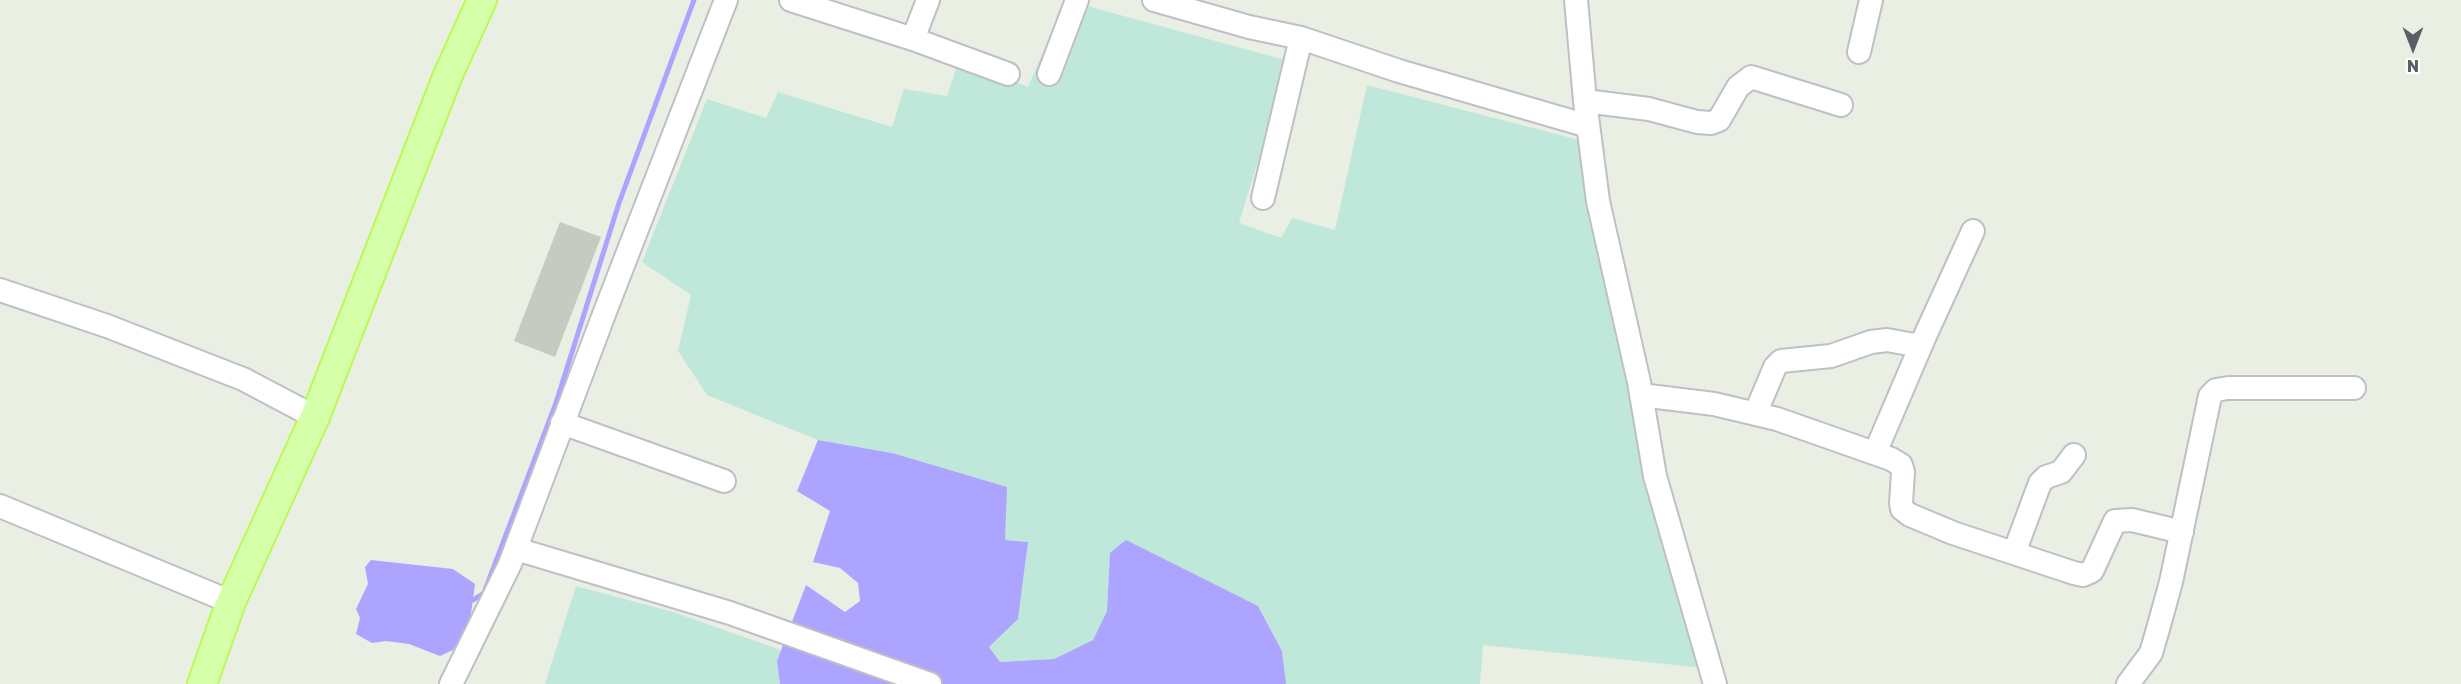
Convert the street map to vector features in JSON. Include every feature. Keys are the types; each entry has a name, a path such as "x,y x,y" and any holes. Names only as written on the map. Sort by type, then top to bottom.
{"main road":[{"path":"202,684 231,602 315,417 448,75 482,0"}],"street":[{"path":"452,684 516,549 562,423 726,0"},
{"path":"791,0 913,39 1008,74"},
{"path":"913,39 928,0"},
{"path":"1049,74 1077,0"},
{"path":"1154,0 1249,27 1301,38 1399,71 1588,126"},
{"path":"1576,0 1585,101 1598,201 1641,395 1655,476 1715,684"},
{"path":"1858,52 1871,0"},
{"path":"1263,198 1301,38"},
{"path":"1585,101 1649,109 1697,122 1711,123 1719,120 1738,87 1751,77 1841,105"},
{"path":"1875,453 1920,346 1973,231"},
{"path":"0,290 107,326 243,379 315,417"},
{"path":"1755,414 1775,367 1781,362 1790,359 1831,356 1871,342 1887,340 1920,346"},
{"path":"2128,684 2151,653 2171,582 2210,396 2216,390 2228,388 2355,388"},
{"path":"1641,395 1714,404 1755,414 1875,453 1901,465 1903,472 1902,509 1910,515 1953,533 2074,573 2088,574 2092,571 2115,521 2132,520 2182,532"},
{"path":"562,423 724,480"},
{"path":"2014,553 2040,483 2046,477 2061,472 2074,455"},
{"path":"0,506 231,602"},
{"path":"516,549 730,613 930,684"}],"shaded area":[{"path":"1065,0 1289,61 1239,223 1281,238 1292,218 1335,230 1367,85 1587,142 1704,668 1483,645 1480,684 1286,684 1282,651 1258,606 1197,577 1110,553 1107,611 1093,640 1054,659 1000,662 989,647 1018,619 1028,542 1005,540 893,453 818,440 707,395 678,351 691,295 642,262 707,99 766,118 778,92 892,127 904,89 947,96 959,61 1028,87"},
{"path":"818,440 892,453 1007,487 1005,540 1028,542 1018,619 989,647 1000,662 1054,659 1093,640 1107,611 1110,553 1126,540 1258,606 1282,651 1286,684 780,684 777,661 806,585 845,612 860,601 858,583 840,568 813,562 830,511 797,491"},
{"path":"371,560 453,569 475,584 469,628 453,650 440,656 409,644 386,641 372,643 356,634 360,618 356,609 368,584 365,567"},
{"path":"576,586 673,612 781,650 777,661 780,684 545,684"}],"building":[{"path":"560,222 601,237 555,357 514,341"}],"waterway":[{"path":"473,600 484,593 556,403 619,203 694,0"}]}
